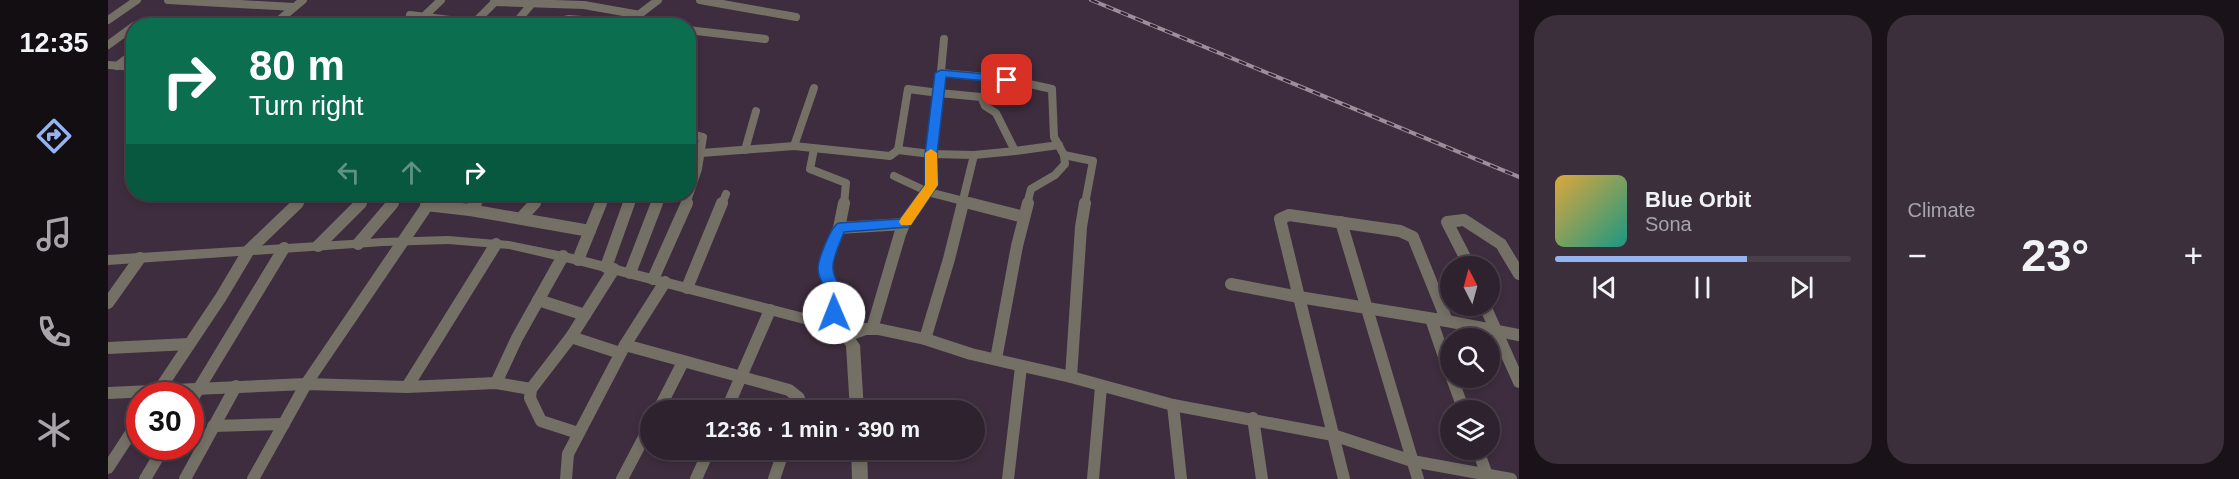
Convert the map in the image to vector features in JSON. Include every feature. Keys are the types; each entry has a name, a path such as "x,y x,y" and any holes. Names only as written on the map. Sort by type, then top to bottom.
{"street":[{"path":"108,20 137,0"},
{"path":"168,0 294,7"},
{"path":"281,18 303,0"},
{"path":"423,17 441,0"},
{"path":"609,8 616,0"},
{"path":"635,18 658,0"},
{"path":"700,0 735,3 796,17"},
{"path":"479,18 495,1 609,8 640,15"},
{"path":"520,18 533,2"},
{"path":"410,15 430,18"},
{"path":"696,31 765,39"},
{"path":"108,45 126,32"},
{"path":"872,329 904,224 932,185 931,154 944,39"},
{"path":"113,66 126,58"},
{"path":"941,73 1007,80 1053,89 1054,137 1065,164 1055,175 1031,189 996,359"},
{"path":"794,146 814,88"},
{"path":"898,150 908,89 981,97 985,106 996,113 1015,151"},
{"path":"746,150 756,111"},
{"path":"696,136 703,137 696,170"},
{"path":"696,154 794,146 885,157 898,150 931,154 974,155 1061,150 1094,161 1081,227 1071,377"},
{"path":"814,149 810,169 846,183 847,190 839,228 825,266 827,277 836,288 838,299 828,326"},
{"path":"925,339 949,259 974,155"},
{"path":"894,176 928,192 1024,217"},
{"path":"687,288 726,194"},
{"path":"164,382 249,250 300,201"},
{"path":"318,246 362,201"},
{"path":"358,244 370,227 394,201"},
{"path":"253,479 306,384 429,201"},
{"path":"470,210 478,201"},
{"path":"520,218 536,201"},
{"path":"578,260 602,201"},
{"path":"578,433 541,420 530,398 531,389 571,338 603,291 630,201"},
{"path":"630,273 657,201"},
{"path":"566,479 568,454 659,281 686,201"},
{"path":"426,205 470,210 590,231"},
{"path":"1344,479 1280,219 1289,215 1341,222 1400,231 1413,237 1447,321"},
{"path":"1465,256 1448,222 1464,220 1501,244 1519,274"},
{"path":"1341,222 1418,479"},
{"path":"839,228 904,224"},
{"path":"108,260 448,240 496,244 563,256 770,310 843,332 853,345 856,400"},
{"path":"407,387 496,244"},
{"path":"203,382 284,248"},
{"path":"496,383 517,338 563,256"},
{"path":"108,303 140,258"},
{"path":"1231,284 1484,328"},
{"path":"538,300 585,315"},
{"path":"731,400 770,310"},
{"path":"1431,319 1440,345"},
{"path":"846,336 865,329 872,329 925,339 971,354 1071,377 1173,405 1253,418 1333,435 1412,461 1488,477 1511,479"},
{"path":"1500,331 1519,335"},
{"path":"571,338 741,375 795,393 799,400"},
{"path":"1500,342 1519,382"},
{"path":"108,348 189,344"},
{"path":"664,400 683,362"},
{"path":"1008,479 1021,367"},
{"path":"204,389 306,384 407,387 496,383 531,389"},
{"path":"185,479 236,386"},
{"path":"1093,479 1101,387"},
{"path":"108,393 126,393"},
{"path":"1173,405 1181,479"},
{"path":"1253,418 1262,479"},
{"path":"213,426 284,424"},
{"path":"108,468 126,440"},
{"path":"621,479 640,444"},
{"path":"146,479 157,460"},
{"path":"696,479 705,460"},
{"path":"774,479 781,460"},
{"path":"859,460 860,479"},
{"path":"1482,460 1488,477"}],"railway":[{"path":"1091,0 1519,177"}],"slow traffic":[{"path":"906,222 932,185 931,153"}],"route":[{"path":"834,313 838,299 836,288 827,277 825,266 839,228 904,224 932,185 931,154 941,73 1007,80"}]}
